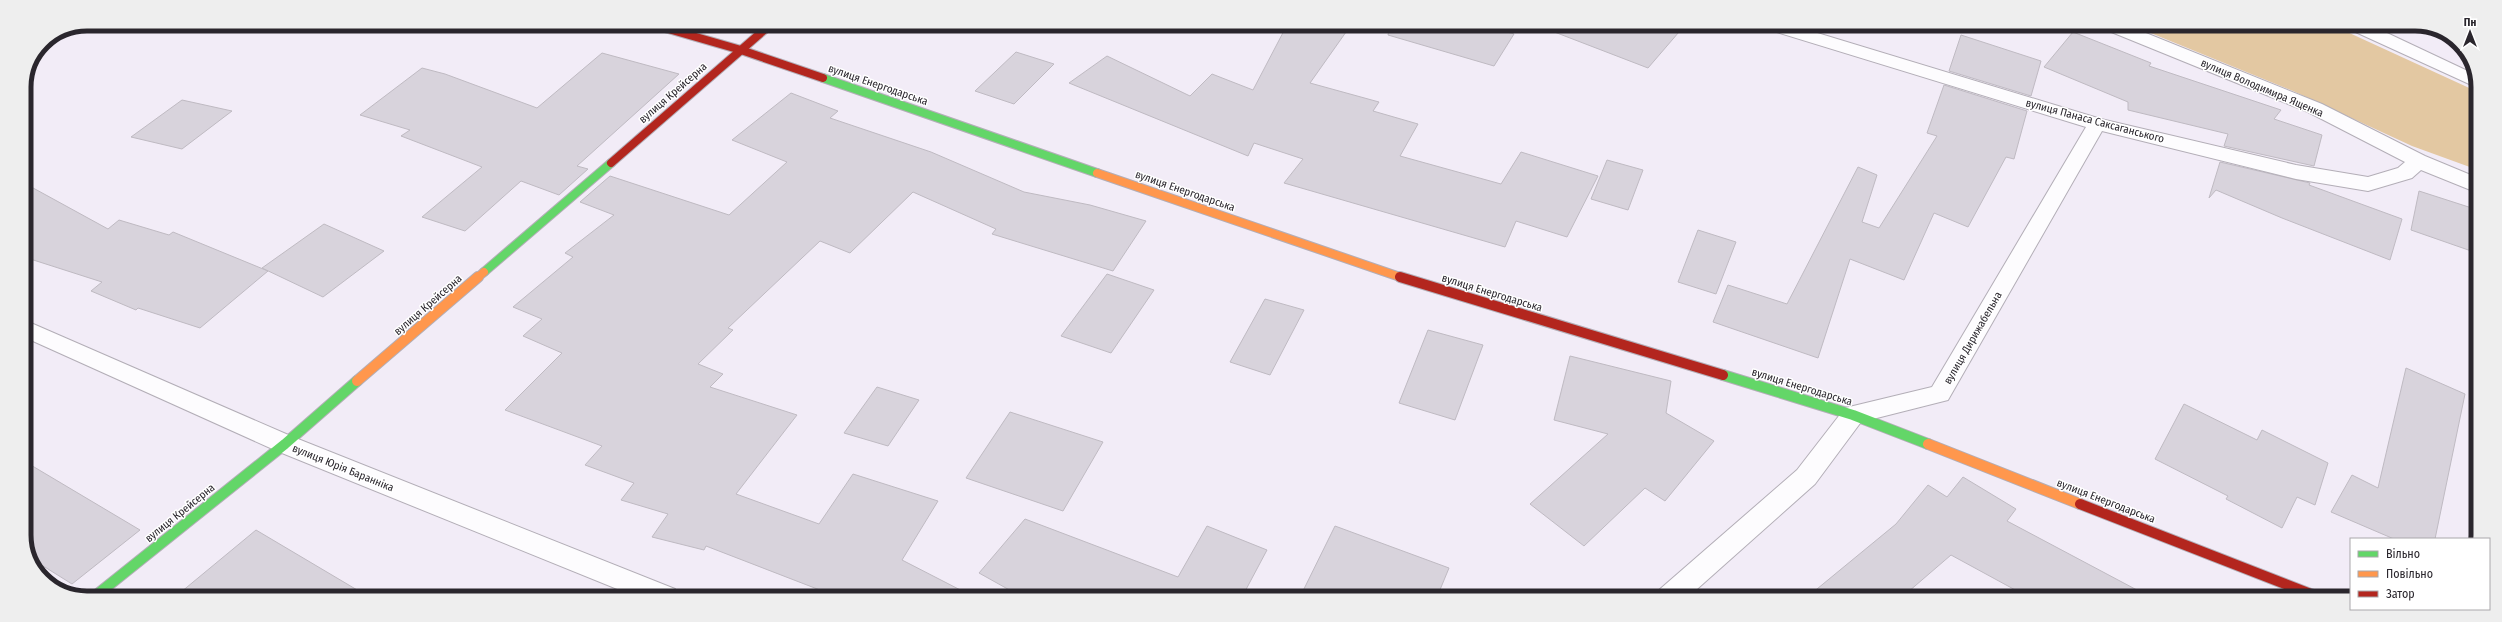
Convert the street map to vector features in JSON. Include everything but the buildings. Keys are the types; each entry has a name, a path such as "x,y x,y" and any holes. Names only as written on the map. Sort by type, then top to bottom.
{"street":[{"name":"вулиця Енергодарська","path":"675,31 741,50 1371,268 1853,415 2303,591"},
{"name":"вулиця Крейсерна","path":"101,591 285,444 763,31"},
{"name":"вулиця Панаса Саксаганського","path":"1793,31 2097,124 2296,172 2368,184 2405,173 2418,162"},
{"name":"вулиця Володимира Ященка","path":"2125,31 2315,108 2418,162 2471,183"},
{"path":"2368,31 2470,79"},
{"name":"вулиця Дирижабельна","path":"1853,415 1940,394 2097,124"},
{"name":"вулиця Юрія Баранніка","path":"31,331 285,444 651,591"},
{"path":"1676,591 1806,476 1853,415"}],"shaded area":[{"path":"2146,31 2345,31 2471,89 2471,167 2412,146 2293,91"}],"traffic: fast":[{"path":"823,78 1097,173"},
{"path":"484,272 611,163"},
{"path":"1723,375 1853,415 1928,444"},
{"path":"101,591 285,444 357,381"}],"traffic: slow":[{"path":"1097,173 1400,277"},
{"path":"357,381 484,272"},
{"path":"1928,444 2080,504"}],"traffic: jam":[{"path":"675,31 741,50 823,78"},
{"path":"611,163 763,31"},
{"path":"1400,277 1723,375"},
{"path":"2080,504 2303,591"}]}
